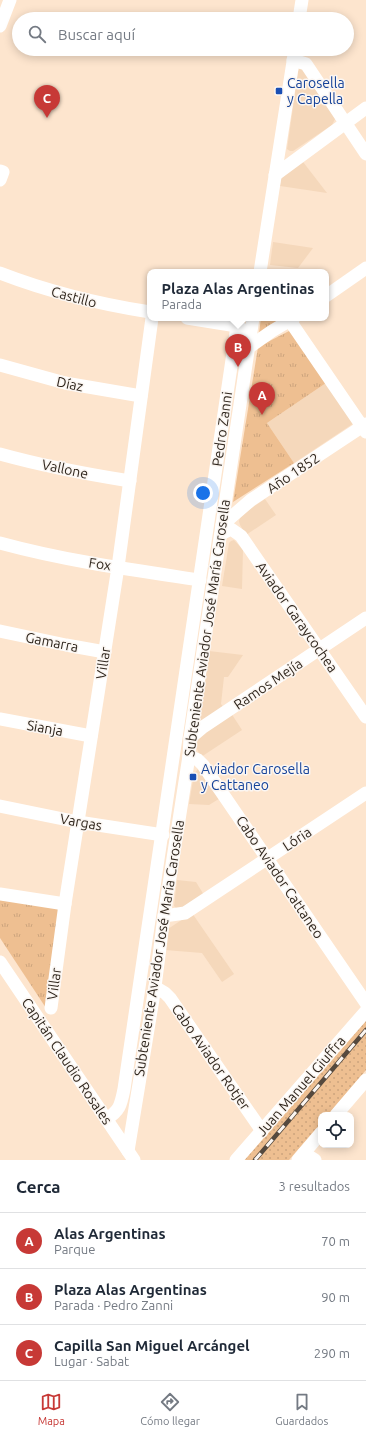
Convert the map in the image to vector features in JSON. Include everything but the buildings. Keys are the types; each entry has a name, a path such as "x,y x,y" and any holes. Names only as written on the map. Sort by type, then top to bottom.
{"street":[{"path":"0,26 10,0"},
{"path":"301,12 303,1"},
{"path":"260,269 294,56"},
{"path":"296,56 306,64 366,154"},
{"path":"275,175 366,108"},
{"path":"329,294 366,268"},
{"name":"Castillo","path":"0,273 38,287 71,296 102,304 147,312"},
{"name":"Villar","path":"51,1008 65,904 118,567 152,321"},
{"path":"206,321 237,326 250,334"},
{"name":"Subteniente Aviador José María Carosella","path":"131,1156 164,916 189,756 190,738 252,321"},
{"path":"248,348 272,330 288,321"},
{"path":"292,321 365,427"},
{"name":"Pedro Zanni","path":"106,1119 114,1114 118,1109 124,1089 237,326"},
{"name":"Díaz","path":"0,365 65,383 141,396"},
{"name":"Año 1852","path":"222,530 251,500 365,427"},
{"name":"Vallone","path":"0,454 42,465 130,481"},
{"name":"Aviador Garaycochea","path":"222,530 231,530 241,536 366,717"},
{"name":"Fox","path":"0,543 60,558 200,580"},
{"name":"Ramos Mejía","path":"190,738 203,727 366,618"},
{"name":"Gamarra","path":"0,631 105,652"},
{"name":"Sianja","path":"0,719 91,736"},
{"name":"Cabo Aviador Cattaneo","path":"189,756 198,760 203,765 366,1003"},
{"name":"Lória","path":"164,916 185,913 366,793"},
{"name":"Vargas","path":"0,806 78,822 162,834"},
{"path":"0,894 65,904"},
{"name":"Capitán Claudio Rosales","path":"0,962 131,1156"},
{"name":"Cabo Aviador Rotjer","path":"155,987 170,998 262,1131"},
{"name":"Juan Manuel Giuffra","path":"236,1160 366,1011"},
{"path":"339,1112 366,1080"},
{"path":"306,1158 318,1138"}],"shaded area":[{"path":"302,68 335,115 335,119 332,125 293,151 290,151 287,149 298,72 299,69"},
{"path":"300,158 327,193 280,186 282,175"},
{"path":"273,242 313,248 298,268 270,265"},
{"path":"326,383 354,423 294,463 267,423"},
{"path":"265,499 276,515 246,535 239,521 241,515"},
{"path":"234,540 243,550 242,589 222,586 229,543"},
{"path":"209,651 243,655 228,677 224,677 221,704 224,708 201,721 199,718"},
{"path":"231,713 242,730 201,757 196,747 197,738"},
{"path":"198,769 200,769 222,797 209,805 189,804 194,774"},
{"path":"177,880 196,882 204,895 181,909 177,909 174,906"},
{"path":"192,913 234,974 222,982 202,953 165,950 168,929"}],"green space":[{"path":"261,321 277,321 259,333"},
{"path":"291,330 326,383 267,423 294,463 233,502 258,347"},
{"path":"0,899 54,907 59,910 46,1008 0,938"},
{"path":"366,1011 366,1070 331,1112 318,1112 318,1126 289,1160 238,1160"}],"railway":[{"path":"255,1160 366,1030"}],"place":[{"name":"Carosella y Capella","path":"279,91"},
{"name":"Capilla San Miguel Arcángel","path":"47,118"},
{"name":"Plaza Alas Argentinas","path":"238,367"},
{"name":"Alas Argentinas","path":"262,415"},
{"name":"Aviador Carosella y Cattaneo","path":"193,777"}]}
